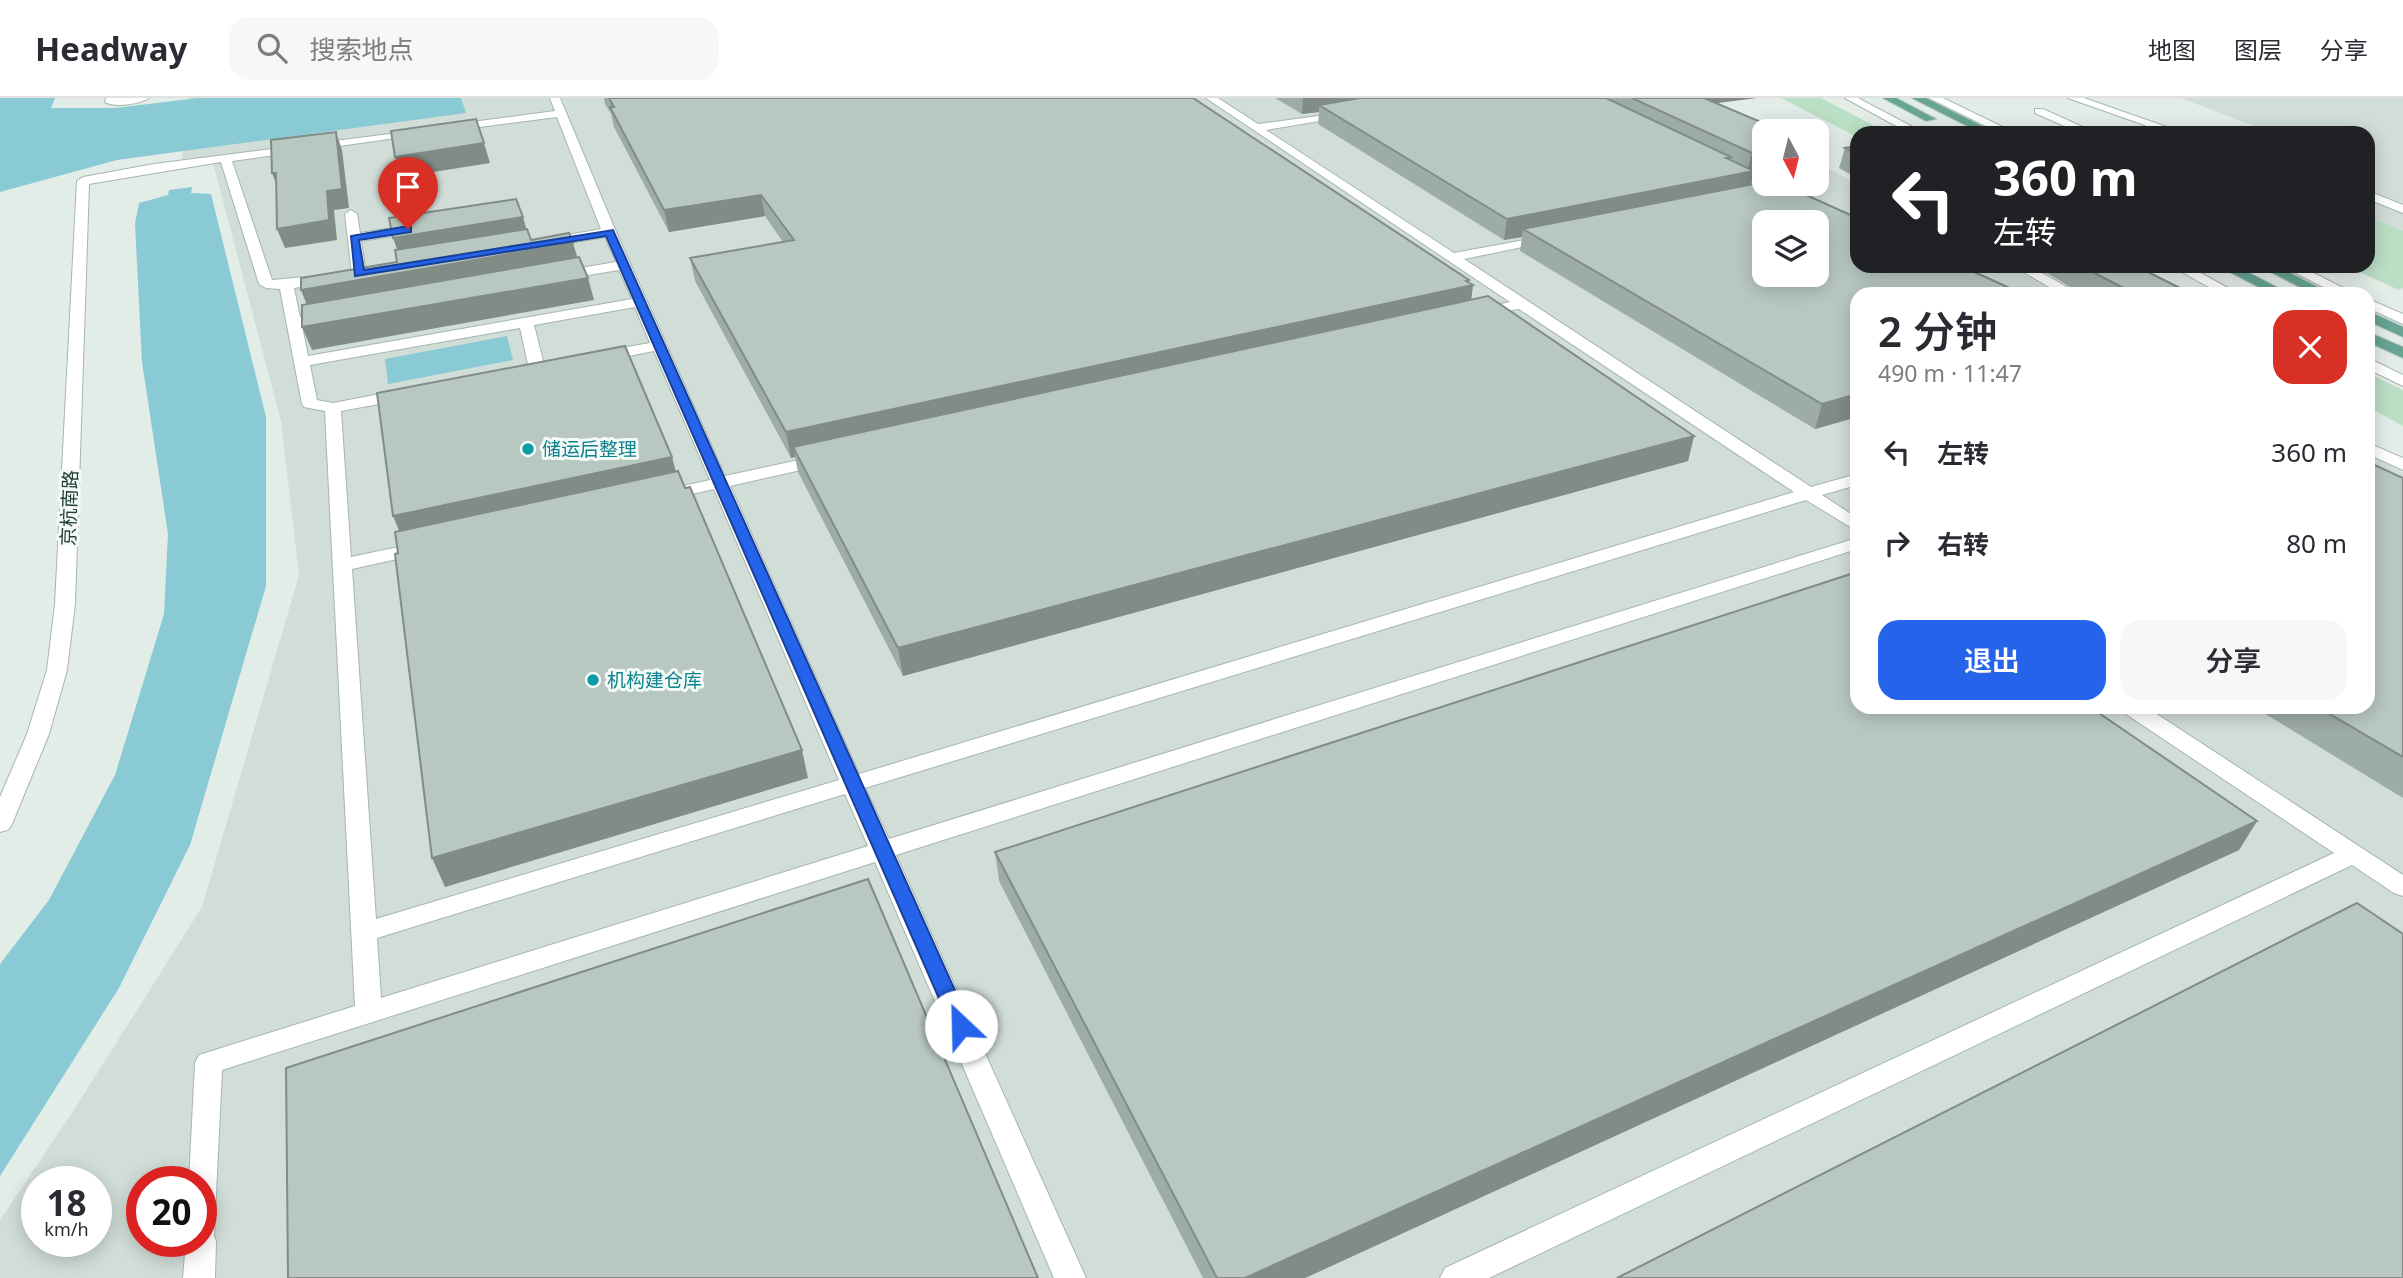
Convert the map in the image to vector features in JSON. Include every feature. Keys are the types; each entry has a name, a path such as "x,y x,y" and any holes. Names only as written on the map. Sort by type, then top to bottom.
{"main road":[{"path":"1888,98 1944,126"},
{"path":"1917,98 1975,126"},
{"path":"2240,273 2268,287"},
{"path":"2280,273 2310,287"},
{"path":"2375,319 2403,333"},
{"path":"2375,338 2399,347"}],"street":[{"path":"111,100 144,98"},
{"path":"1211,98 1850,521"},
{"path":"1850,98 1904,126"},
{"path":"1934,98 1994,126"},
{"path":"2073,98 2157,126"},
{"path":"440,129 558,105 609,232 852,784 884,850 1070,1278"},
{"path":"1256,128 1361,111"},
{"path":"2039,111 2074,126"},
{"path":"351,214 354,275 286,285 266,284 226,159 427,131"},
{"name":"京杭南路","path":"0,824 38,734 57,670 65,604 83,181 226,159"},
{"path":"2375,198 2403,209"},
{"path":"354,238 435,225"},
{"path":"530,245 609,232"},
{"path":"1451,258 1558,236"},
{"path":"541,279 624,265"},
{"path":"2033,273 2059,287"},
{"path":"2192,273 2218,287"},
{"path":"2304,273 2333,287"},
{"path":"286,285 310,404 333,408 428,390"},
{"path":"301,362 640,302"},
{"path":"1467,316 1521,304"},
{"path":"2375,306 2403,320"},
{"path":"293,323 348,313"},
{"path":"526,322 537,369"},
{"path":"578,361 659,346"},
{"path":"2375,367 2403,381"},
{"path":"333,408 369,1013"},
{"path":"2375,451 2403,465"},
{"path":"652,498 842,456"},
{"path":"364,932 1850,481"},
{"path":"342,565 437,545"},
{"path":"204,1166 209,1063 1850,545"},
{"path":"2142,714 2403,887"},
{"path":"1456,1278 2353,854"},
{"path":"199,1278 200,1257"}],"shaded area":[{"path":"189,98 1699,98 1752,127 1752,196 1829,196 1829,169 1850,180 1850,273 2021,273 2046,287 1850,287 1850,714 2375,714 2375,458 2403,472 2403,1278 0,1278 0,1220 21,1189 21,1257 112,1257 112,1166 36,1166 202,907 299,575 281,421 213,163 181,168"},
{"path":"2181,98 2403,98 2403,231 2375,219 2375,126 2254,126"}],"green space":[{"path":"1781,98 1821,98 1875,126 1850,126 1850,133 1829,123 1829,119 1822,119"},
{"path":"2375,219 2403,231 2403,288 2399,290 2361,273 2375,273"},
{"path":"2375,376 2403,390 2403,426 2375,411"}],"water":[{"path":"0,98 55,98 51,108 115,108 198,98 461,98 466,113 117,160 0,192"},
{"path":"192,187 191,193 211,194 266,417 266,586 190,845 119,988 0,1176 0,964 49,900 115,775 164,614 168,534 142,362 135,224 139,203 168,195 169,190"},
{"path":"507,336 513,360 388,384 385,359"}],"building":[{"path":"609,98 1193,98 1473,285 786,432 690,258 794,240 761,195 664,210 610,107 614,107"},
{"path":"1360,98 1606,98 1731,157 1726,158 1752,171 1507,219 1319,105"},
{"path":"1632,98 1704,98 1754,119 1752,153"},
{"path":"476,119 484,143 395,157 391,131"},
{"path":"336,132 342,189 327,191 329,220 277,229 276,173 272,173 271,140"},
{"path":"1752,184 1752,196 1808,196 1850,215 1850,273 1976,273 2008,287 1850,287 1850,396 1822,404 1523,229"},
{"path":"516,199 523,217 393,238 389,218"},
{"path":"527,229 531,240 569,233 573,243 301,290 301,278 397,262 395,250"},
{"path":"579,257 588,278 302,327 302,305"},
{"path":"2094,273 2150,273 2178,287 2122,287"},
{"path":"1488,296 1694,436 898,648 793,447"},
{"name":"储运后整理","path":"625,346 672,457 393,516 377,393"},
{"path":"2375,465 2403,478 2403,757 2330,714 2375,714"},
{"name":"机构建仓库","path":"678,471 685,488 690,487 802,750 432,858 395,554 398,553 395,532"},
{"path":"1850,574 1850,714 2100,714 2257,821 1245,1278 1217,1278 995,852"},
{"path":"868,879 1038,1278 288,1278 286,1068"},
{"path":"2357,903 2403,934 2403,1278 1617,1278"}],"place":[{"name":"储运后整理","path":"528,449"},
{"name":"机构建仓库","path":"593,680"}],"route":[{"path":"408,229 354,238 359,274 609,232 961,1026"}]}
